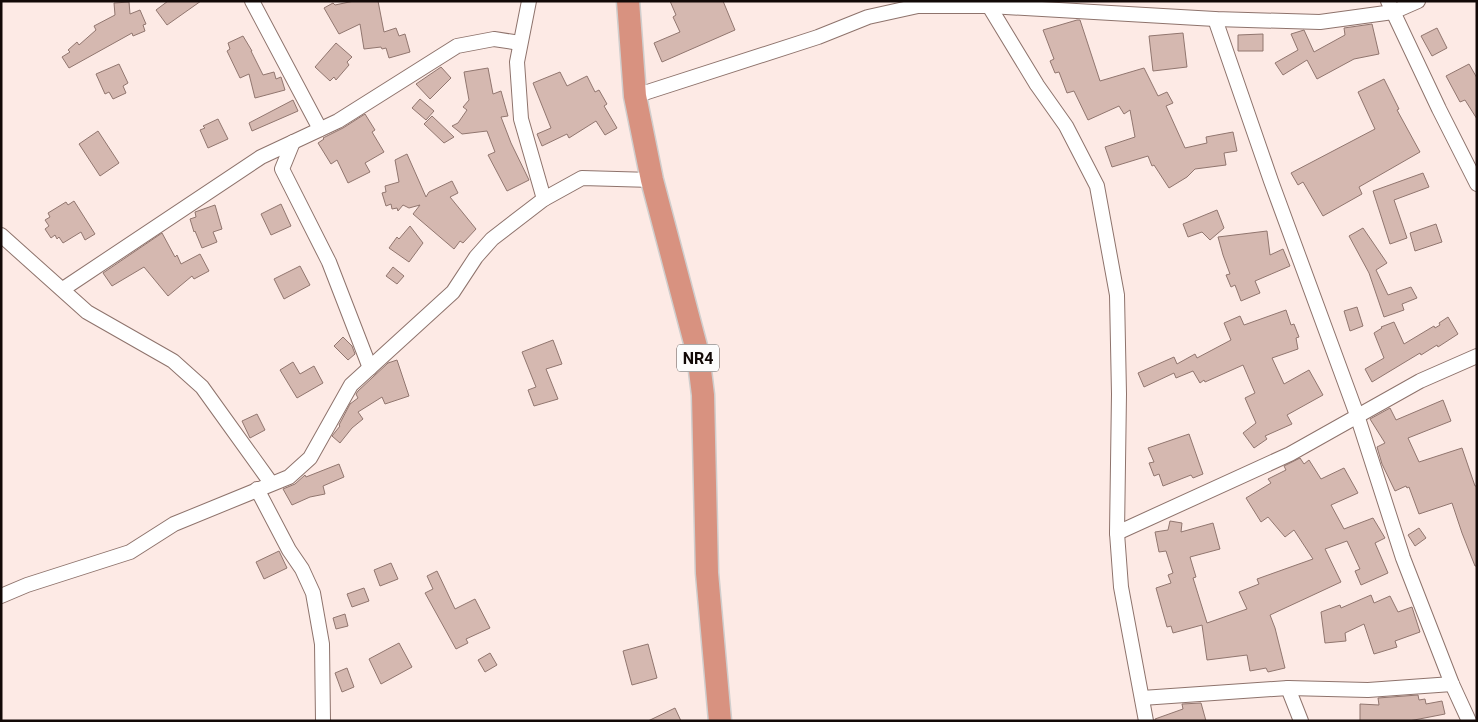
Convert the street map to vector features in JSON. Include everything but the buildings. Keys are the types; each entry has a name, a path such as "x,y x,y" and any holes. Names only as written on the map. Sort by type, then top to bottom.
{"highway":[{"name":"NR4","path":"628,1 635,96 652,180 698,354 704,395 707,572 720,721"}],"street":[{"path":"252,1 320,129"},
{"path":"529,1 517,62 521,119 544,199"},
{"path":"635,96 818,37 868,17 918,6 989,6 1215,19 1320,22 1418,1"},
{"path":"989,6 1037,85 1066,126 1096,186 1117,295 1119,394 1117,533 1122,587 1146,721"},
{"path":"1391,6 1477,184"},
{"path":"1215,19 1275,191 1358,415 1403,558 1452,684 1469,721"},
{"path":"63,289 261,157 338,121 457,46 494,39 520,43"},
{"path":"293,142 282,169 329,262 370,368"},
{"path":"1,596 27,584 130,552 174,524 289,476 310,458 351,385 452,292 476,257 492,239 544,199 582,178 652,180"},
{"path":"1,236 87,312 174,361 202,387 271,483"},
{"path":"1117,533 1290,454 1420,381 1477,356"},
{"path":"257,489 289,550 302,569 313,593 322,644 322,721"},
{"path":"1142,698 1288,688 1368,690 1452,684"},
{"path":"1288,688 1301,721"}]}
